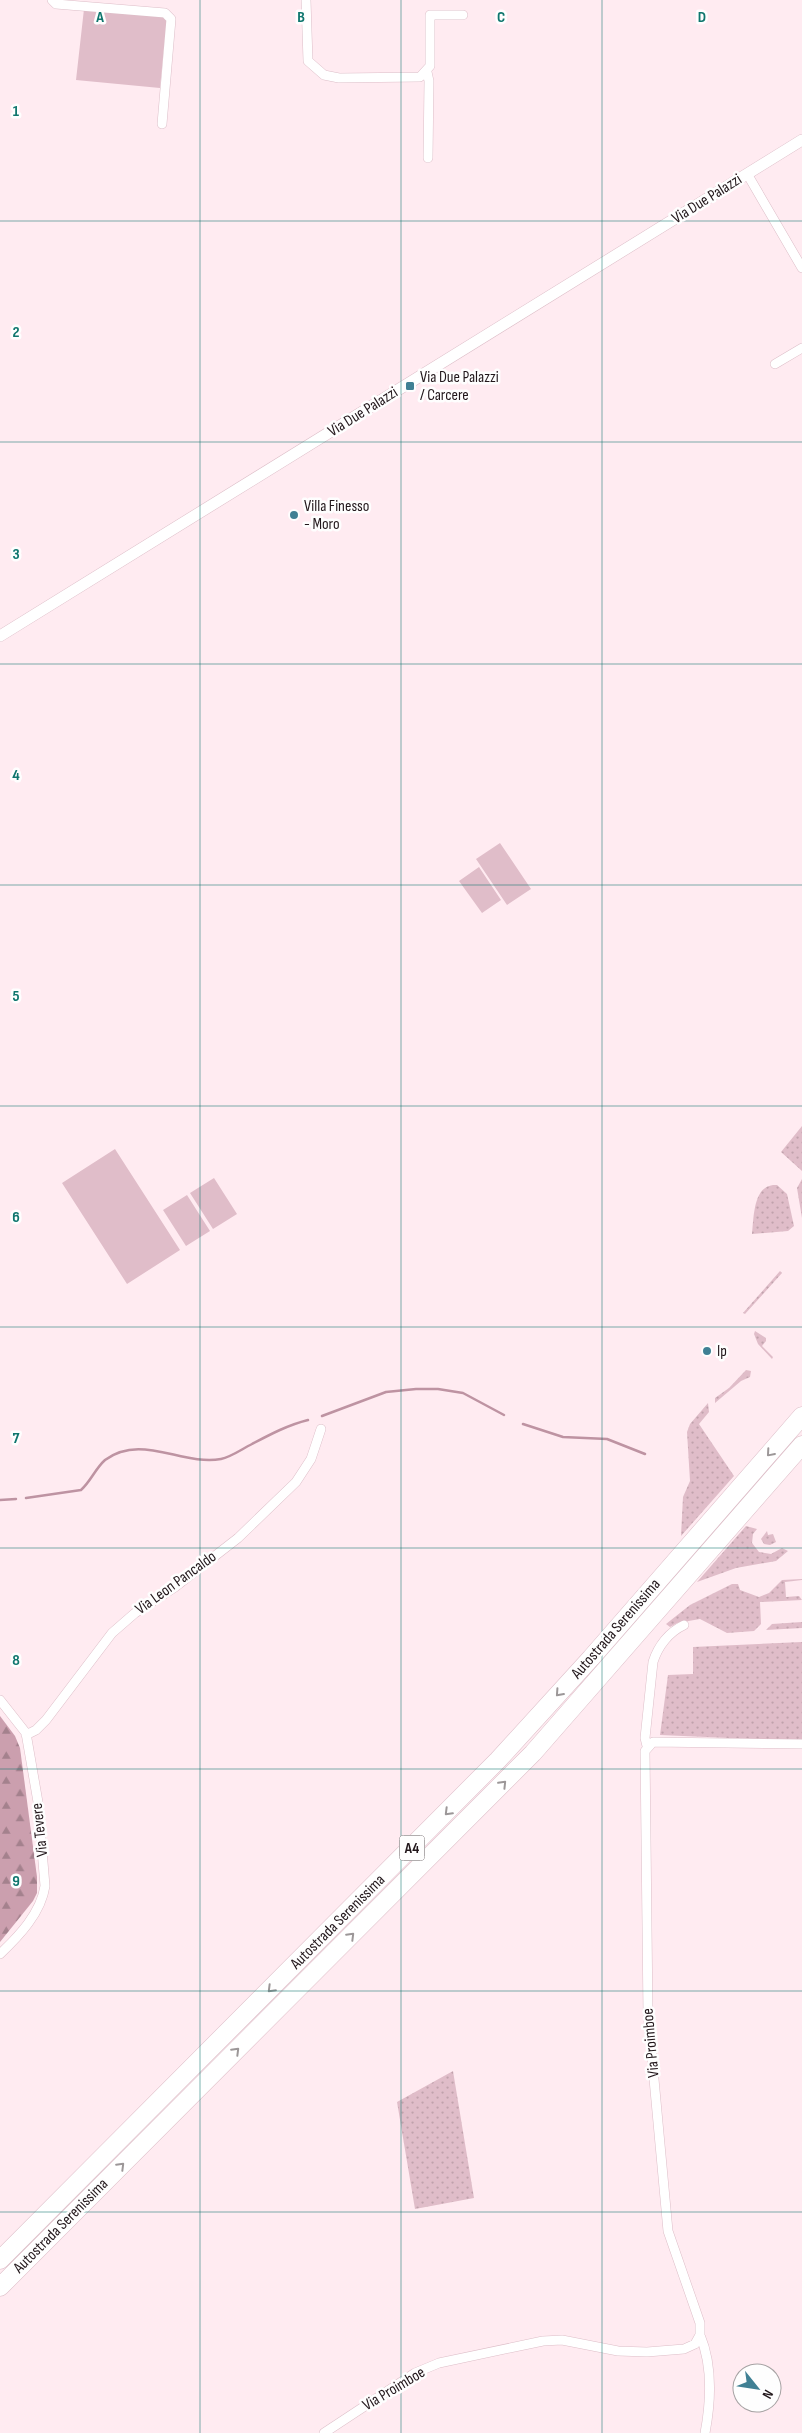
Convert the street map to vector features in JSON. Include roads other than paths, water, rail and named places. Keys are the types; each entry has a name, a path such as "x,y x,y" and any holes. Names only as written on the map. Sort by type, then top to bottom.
{"highway":[{"name":"Autostrada Serenissima","path":"0,2260 498,1760 585,1665 802,1416"},
{"name":"Autostrada Serenissima","path":"0,2287 533,1753 802,1445"}],"street":[{"path":"52,0 56,4 165,13 169,15 171,19 162,124"},
{"path":"306,0 308,61 324,75 339,78 420,78 430,66 430,16 463,15"},
{"path":"426,72 429,81 428,158"},
{"name":"Via Due Palazzi","path":"0,636 802,140"},
{"path":"750,172 749,177 802,268"},
{"path":"775,364 802,348"},
{"name":"Via Leon Pancaldo","path":"26,1735 36,1730 46,1720 112,1634 134,1613 175,1587 238,1538 296,1482 311,1459 321,1429"},
{"name":"Via Proimboe","path":"684,1625 669,1635 656,1652 653,1662 645,1738 647,1746 645,1761 648,2024 668,2231 700,2323 700,2335 708,2353 710,2397 705,2433"},
{"name":"Via Tevere","path":"0,1700 20,1723 26,1735 38,1802 45,1886 43,1897 30,1921 0,1954"},
{"path":"647,1746 653,1742 802,1744"},
{"name":"Via Proimboe","path":"324,2433 415,2373 439,2363 543,2341 562,2340 618,2351 647,2352 684,2349 695,2344 700,2335"}],"waterway":[{"path":"322,1416 386,1392 416,1389 438,1389 463,1393 504,1415"},
{"path":"26,1498 81,1490 98,1467 105,1460 119,1452 133,1449 206,1460 221,1459 233,1455 293,1424 308,1420"},
{"path":"523,1424 563,1437 607,1439 645,1454"},
{"path":"0,1500 16,1499"}],"place":[{"name":"Via Due Palazzi / Carcere","path":"410,386"},
{"name":"Villa Finesso - Moro","path":"294,515"},
{"name":"Ip","path":"707,1351"}]}
